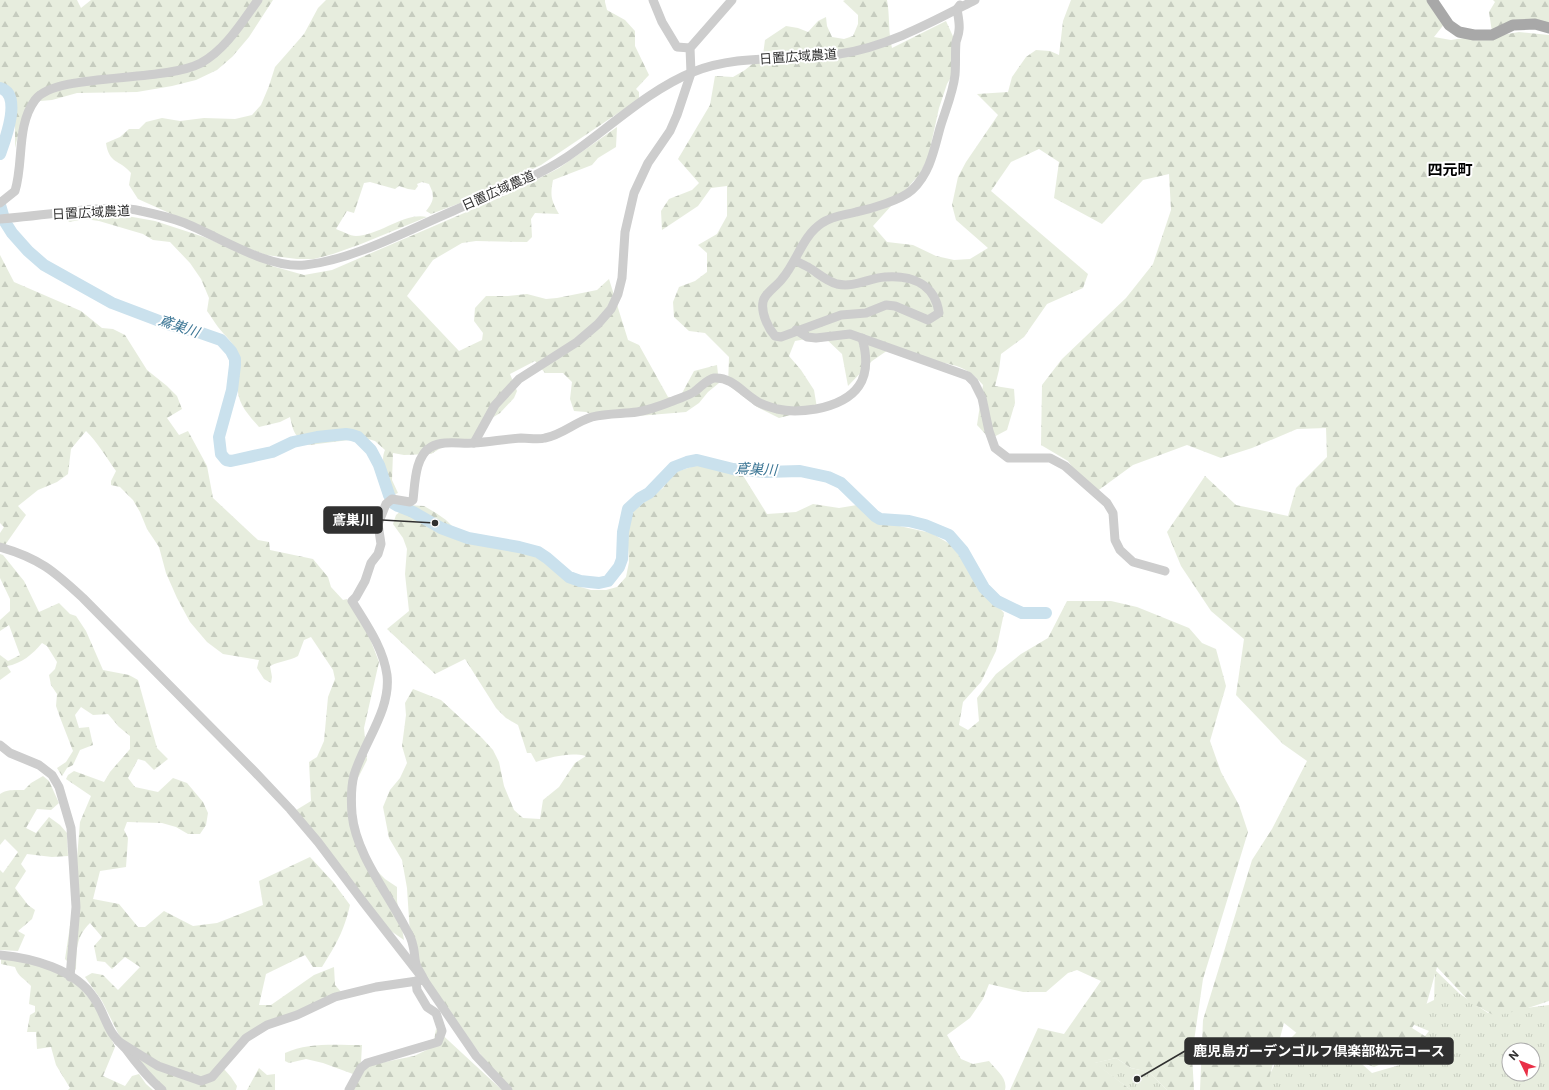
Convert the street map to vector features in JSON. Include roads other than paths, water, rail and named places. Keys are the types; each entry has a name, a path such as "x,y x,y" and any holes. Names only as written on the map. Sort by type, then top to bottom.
{"main road":[{"path":"1432,0 1449,25 1459,32 1474,35 1492,35 1513,25 1535,24 1549,28"}],"street":[{"path":"0,203 15,191 20,170 23,129 28,112 40,94 56,87 72,83 174,72 202,63 219,49 242,23 258,0"},
{"path":"653,0 662,22 677,47 690,48"},
{"path":"474,443 495,405 519,379 577,342 598,324 611,309 618,294 622,278 625,232 634,193 648,163 670,131 691,73 690,48 732,0"},
{"path":"795,260 823,278 838,284 853,285 885,277 905,277 915,280 930,289 938,305 939,313 928,320 896,306 886,305 866,313 841,315 796,330 781,337 775,336 770,330 765,316 763,302 783,279 805,240 814,229 823,222 838,216 863,211 898,198 912,191 923,177 930,165 955,76 956,41 959,30 957,9 963,0"},
{"name":"日置広域農道","path":"0,219 100,209 137,210 183,222 250,253 289,265 303,265 334,259 361,250 552,166 567,157 654,94 691,73 729,61 811,57 855,51 887,42 975,0"},
{"path":"796,330 807,337 816,338 850,334 877,345 968,376 974,382 982,398 989,431 995,448 1008,458 1050,458 1065,466 1107,503 1113,513 1116,540 1120,550 1133,562 1165,571"},
{"path":"349,1090 361,1068 367,1063 406,1053 438,1042 442,1031 436,1013 427,1007 417,990 420,980 413,946 407,930 361,848 352,815 351,789 354,775 379,717 387,689 387,674 382,656 375,640 352,600 356,597 365,581 371,563 378,554 381,544 378,524 386,504 392,499 410,502 413,500 418,467 423,455 430,447 437,444 543,438 556,435 584,419 598,415 638,412 678,399 693,392 711,378 724,378 731,381 756,402 788,411 806,411 826,407 844,401 860,386 866,366 865,348 862,338"},
{"path":"0,548 21,553 58,574 254,771 318,842 476,1056 508,1090"},
{"path":"0,745 10,753 39,765 52,775 59,787 72,828 76,907 70,977"},
{"path":"0,955 34,960 47,965 80,983 93,996 100,1007 112,1033 118,1041 150,1080 162,1090"},
{"path":"118,1041 158,1066 200,1081 212,1077 246,1038 267,1025 297,1015 335,997 376,987 420,980"}],"waterway":[{"name":"鳶巣川","path":"0,88 7,92 10,99 11,108 8,129 0,154"},
{"name":"鳶巣川","path":"0,205 5,222 12,233 28,251 44,265 112,303 170,325 221,340 231,351 235,359 232,390 219,437 221,454 226,460 231,461 272,452 293,442 317,437 346,434 352,435 358,437 371,450 379,465 389,495 393,503 398,506 413,512 441,528 468,538 538,552 569,577 580,581 599,583 608,581 619,567 622,559 623,532 628,509 640,498 649,493 674,467 697,460 733,469 765,472 800,471 828,477 841,483 880,519 909,521 925,525 949,535 963,551 984,588 997,601 1022,613 1046,613"}],"place":[{"name":"鳶巣川","path":"435,523"},
{"name":"鹿児島ガーデンゴルフ倶楽部松元コース","path":"1137,1079"}],"district":[{"name":"四元町","path":"1450,170"}]}
